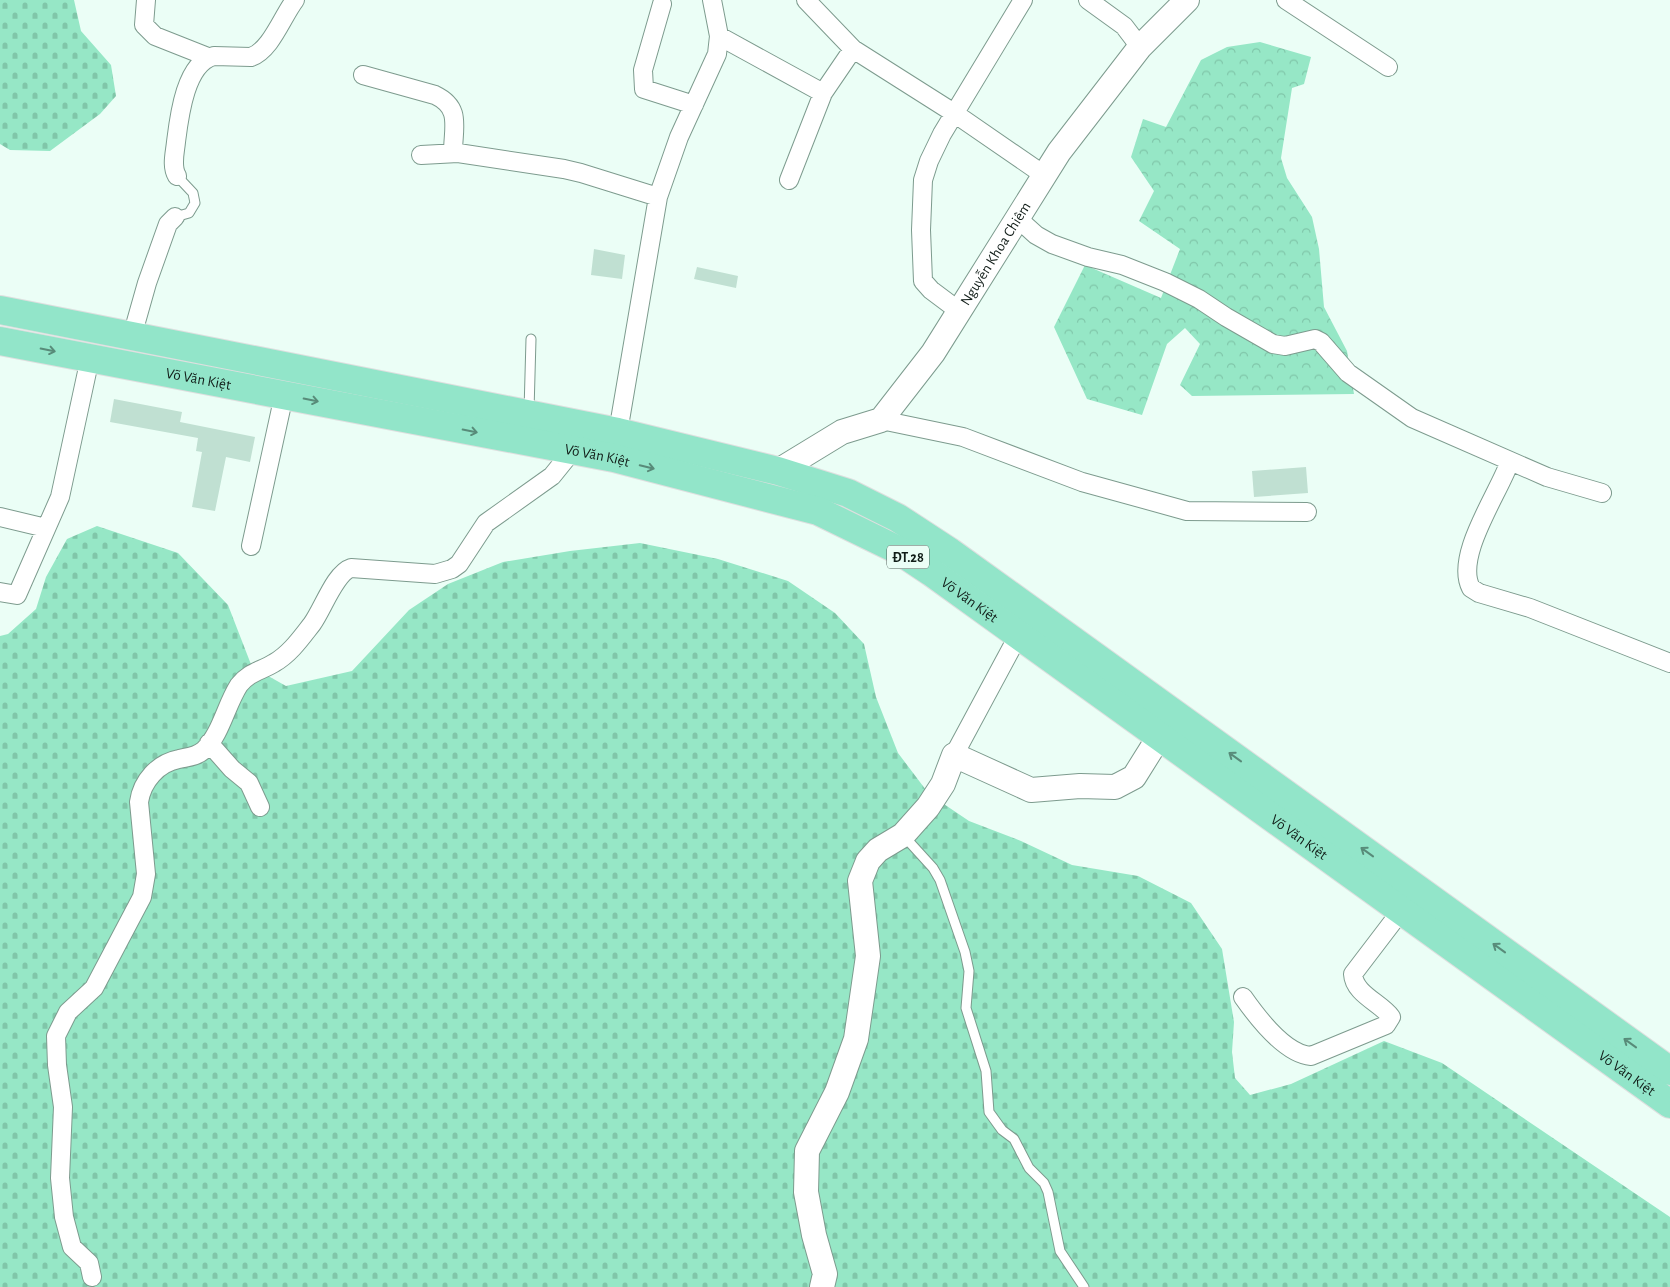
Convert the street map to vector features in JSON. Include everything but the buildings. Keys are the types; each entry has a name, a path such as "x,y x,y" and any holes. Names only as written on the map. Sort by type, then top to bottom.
{"main road":[{"name":"Võ Văn Kiệt","path":"0,310 618,432 778,471 848,493 898,518 950,552 1670,1071"},
{"name":"Võ Văn Kiệt","path":"0,341 614,458 818,511 898,550 1670,1104"},
{"path":"200,379 205,350"},
{"path":"770,498 778,471"},
{"path":"1159,737 1176,715"}],"street":[{"path":"146,0 144,24 148,31 155,36 208,57 251,57 257,55 269,44 280,21 295,0"},
{"path":"618,432 658,197 679,137 718,54 719,36 712,0"},
{"path":"806,0 853,49 954,112 1044,175"},
{"path":"959,311 926,286 922,274 923,180 929,161 954,112 1023,0"},
{"path":"1088,0 1124,26 1140,47"},
{"name":"Nguyễn Khoa Chiêm","path":"881,420 933,353 1016,217 1070,137 1140,47 1186,0"},
{"path":"1286,0 1388,67"},
{"path":"662,4 642,70 644,89 694,105"},
{"path":"719,36 823,93"},
{"path":"789,180 823,93 853,49"},
{"path":"177,176 174,163 181,106 198,67 208,57"},
{"path":"363,75 435,95 445,100 455,113 453,154"},
{"path":"421,155 453,154 581,172 658,197"},
{"path":"132,336 147,283 168,224 175,217"},
{"path":"1016,217 1036,235 1052,244 1088,257 1122,265 1199,298 1226,318 1273,344 1285,346 1315,339 1321,342 1348,372 1412,418 1547,477 1602,493"},
{"path":"0,592 17,595 60,497 90,358"},
{"path":"251,546 284,395"},
{"path":"778,471 842,432 881,420 964,437 1082,482 1187,510 1307,512"},
{"path":"92,1277 89,1263 72,1247 62,1206 60,1178 63,1107 57,1064 56,1036 68,1012 94,988 142,897 146,874 138,802 140,793 155,771 165,763 199,754 209,743 239,685 246,676 285,656 323,608 338,576 344,570 351,568 435,574 452,569 459,564 486,522 498,511 552,476 573,450"},
{"path":"1510,460 1469,551 1468,572 1471,588 1530,608 1670,663"},
{"path":"0,517 46,528"},
{"path":"822,1287 825,1274 814,1234 806,1192 808,1151 837,1092 856,1039 868,956 860,881 868,861 878,850 903,835 928,807 943,784 954,755 1018,636"},
{"path":"954,755 1031,790 1080,786 1115,787 1134,777 1159,737"},
{"path":"209,743 232,769 249,783 260,806"},
{"path":"1243,996 1271,1032 1304,1056 1311,1056 1386,1026 1391,1017 1360,990 1353,981 1353,974 1401,911"}],"lane":[{"path":"175,217 190,213 195,203 193,193 177,176"},
{"path":"529,414 531,339"},
{"path":"903,835 933,868 940,880 965,952 969,971 966,1008 986,1071 989,1112 1002,1130 1014,1138 1029,1168 1044,1183 1048,1192 1060,1251 1084,1287"}],"green space":[{"path":"0,0 74,0 81,31 111,65 116,96 100,114 50,151 10,150 0,144"},
{"path":"1260,42 1311,57 1304,84 1292,88 1281,158 1287,178 1312,217 1319,249 1324,307 1347,351 1354,394 1192,396 1180,385 1200,344 1185,328 1167,344 1142,415 1087,399 1054,327 1085,265 1161,298 1180,249 1139,221 1154,191 1131,157 1143,119 1166,127 1201,60 1227,47"},
{"path":"97,526 178,553 228,605 252,667 286,686 352,671 409,610 448,584 503,562 570,551 640,543 718,559 788,581 835,613 864,644 876,697 898,753 929,794 969,821 1021,841 1072,865 1138,876 1191,903 1222,949 1234,1022 1232,1052 1235,1078 1250,1095 1291,1084 1384,1041 1442,1063 1670,1217 1670,1287 0,1287 0,636 8,634 36,609 46,577 67,539"}]}
